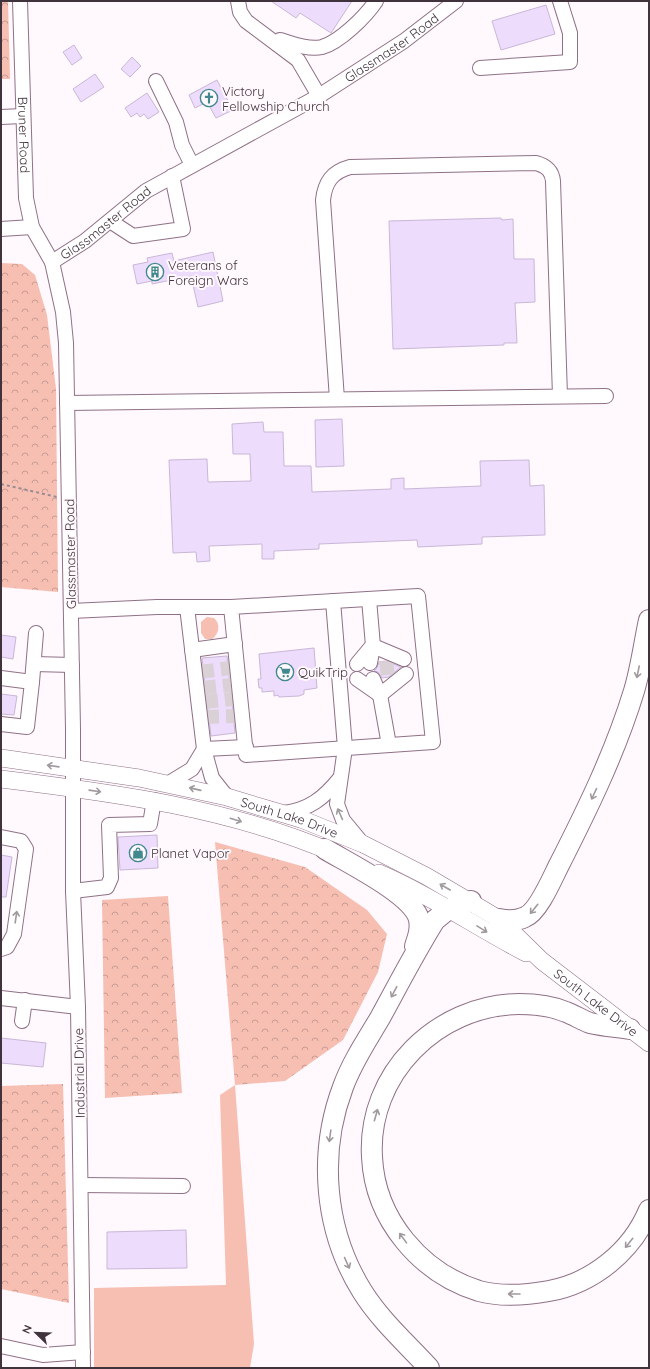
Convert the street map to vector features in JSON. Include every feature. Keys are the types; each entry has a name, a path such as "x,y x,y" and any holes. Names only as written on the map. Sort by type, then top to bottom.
{"highway":[{"path":"499,919 515,921 526,917 531,913 551,881 585,814 608,764 634,689 649,620"},
{"path":"325,849 384,884 410,904 416,911 420,926 412,958"},
{"path":"429,1368 387,1325 358,1285 349,1266 336,1232 328,1191 329,1140 335,1108 343,1086 412,958 435,920 449,909 461,903 471,901"},
{"path":"630,1029 589,1023 553,1008 520,1004 488,1008 465,1014 447,1022 422,1040 407,1054 395,1071 374,1120 372,1158 374,1176 384,1207 404,1241 427,1264 443,1274 480,1291 496,1294 534,1294 557,1290 581,1280 603,1267 624,1249 636,1235 649,1210"}],"main road":[{"name":"South Lake Drive","path":"1,758 154,800 215,814 325,849 385,875 449,909 489,934 542,961"},
{"name":"South Lake Drive","path":"1,779 74,778 105,772 169,783 228,797 302,819 394,859 471,901 499,919 542,961 649,1043"}],"street":[{"name":"Bruner Road","path":"20,1 26,198 32,227 52,262"},
{"path":"238,1 240,12 246,21 298,60 319,96"},
{"path":"277,44 280,40 313,47 329,44 354,25 376,1"},
{"name":"Glassmaster Road","path":"74,778 66,343 63,312 52,262 73,250 110,222 146,191 319,96 404,41 456,1"},
{"path":"480,68 570,62 570,33 560,1"},
{"path":"156,81 176,122 182,146 192,165"},
{"path":"1,117 23,116"},
{"path":"337,399 323,200 328,182 333,174 350,167 536,163 543,165 548,169 553,182 560,396"},
{"path":"110,222 133,236 183,229 172,176"},
{"path":"1,229 32,227"},
{"path":"67,403 606,396"},
{"path":"71,611 231,607 418,596 433,742 246,754 236,692 234,668 235,644 231,607"},
{"path":"363,663 372,646 369,599"},
{"path":"333,601 345,748 337,799 338,812 346,825 362,844"},
{"path":"187,607 192,650 197,672 203,717 204,749 212,778 228,797"},
{"path":"1,724 27,727 36,632"},
{"path":"192,650 235,644"},
{"path":"372,646 404,659"},
{"path":"372,646 386,661"},
{"path":"34,664 72,665"},
{"path":"380,695 406,674"},
{"path":"380,695 388,677"},
{"path":"1,678 32,682"},
{"path":"358,678 380,695"},
{"path":"373,678 380,695 389,745"},
{"path":"204,749 246,747"},
{"path":"169,783 192,769 204,749"},
{"name":"Industrial Drive","path":"74,778 73,891 78,1007 83,1368"},
{"path":"283,813 295,812 315,804 326,795 341,778"},
{"path":"73,891 107,887 110,878 109,825 150,824 154,800"},
{"path":"1,838 21,841 26,849 14,934 8,947 1,949"},
{"path":"1,998 78,1007"},
{"path":"22,1021 25,1000"},
{"path":"81,1185 183,1186"},
{"path":"1,1346 42,1355 83,1352"}],"path":[{"path":"1,484 69,500"}],"green space":[{"path":"1,1 8,1 10,79 1,79"},
{"path":"1,263 22,264 35,275 47,315 56,389 58,592 1,587"},
{"path":"207,617 214,618 218,623 218,632 212,639 205,639 201,633 201,622"},
{"path":"215,842 305,867 367,910 387,934 378,972 343,1040 285,1081 235,1085"},
{"path":"168,896 182,1093 105,1098 102,900"},
{"path":"63,1084 69,1303 1,1289 1,1086"},
{"path":"235,1085 254,1344 250,1368 94,1368 94,1288 226,1285 220,1095"}],"building":[{"path":"271,1 352,1 331,33 300,13 296,18"},
{"path":"546,5 555,34 501,50 492,21"},
{"path":"74,45 82,58 72,65 63,52"},
{"path":"132,57 141,66 130,77 121,69"},
{"path":"95,74 104,87 81,102 73,89"},
{"name":"Victory Fellowship Church","path":"217,80 233,110 216,118 207,102 195,108 189,95"},
{"path":"147,93 159,112 148,119 144,114 140,117 137,113 131,117 125,108"},
{"path":"501,218 502,220 513,219 514,259 534,259 535,302 515,303 517,343 504,343 504,345 393,349 389,221"},
{"path":"213,252 223,301 198,307 191,276 152,284 152,281 137,284 133,265 148,262 147,258 172,253 174,261"},
{"path":"342,419 344,466 316,467 315,420"},
{"path":"263,422 264,432 283,432 284,466 311,466 312,492 391,489 391,479 404,478 404,489 481,486 480,461 529,460 530,486 544,485 545,535 482,537 482,544 418,547 417,540 319,544 319,549 274,551 274,559 262,559 262,544 209,546 210,561 197,562 196,552 173,553 169,460 207,459 208,482 251,481 250,454 233,454 232,424"},
{"path":"1,635 16,637 13,659 1,657"},
{"path":"314,648 317,688 304,690 304,694 299,696 279,697 278,695 274,696 274,691 262,692 262,688 259,688 258,679 261,679 259,654"},
{"path":"227,656 235,733 211,736 202,658"},
{"path":"386,661 401,667 389,677 382,678 378,672 374,671 379,662"},
{"path":"1,694 17,696 14,715 1,714"},
{"name":"Planet Vapor","path":"157,835 158,868 120,870 118,837"},
{"path":"1,855 12,857 6,897 1,897"},
{"path":"1,1038 46,1043 43,1067 1,1063"},
{"path":"186,1230 187,1268 107,1269 107,1232"}],"tunnel":[{"path":"386,661 388,677"},
{"path":"200,672 230,668"},
{"path":"202,688 231,685"},
{"path":"204,702 233,699"},
{"path":"205,717 235,716"}],"place":[{"name":"Victory Fellowship Church","path":"209,98"},
{"name":"Veterans of Foreign Wars","path":"155,272"},
{"name":"QuikTrip","path":"285,672"},
{"name":"Planet Vapor","path":"138,853"}]}
